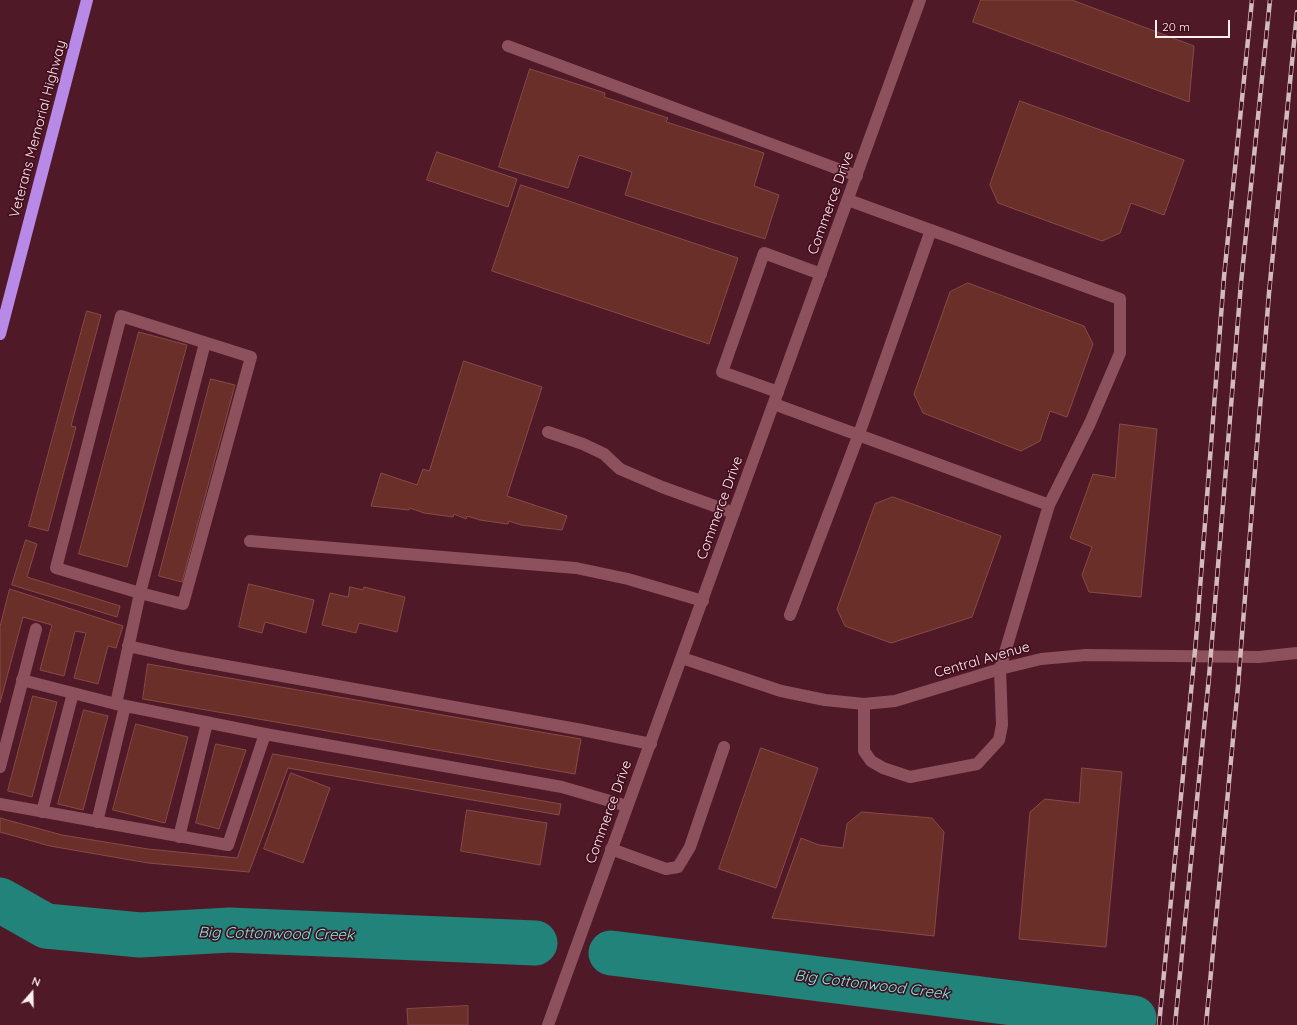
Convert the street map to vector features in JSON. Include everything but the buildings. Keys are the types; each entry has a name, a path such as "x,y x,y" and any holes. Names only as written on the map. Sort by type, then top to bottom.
{"highway":[{"name":"Veterans Memorial Highway","path":"0,334 87,0"}],"street":[{"name":"Commerce Drive","path":"548,1025 920,0"},
{"path":"508,46 857,176"},
{"path":"848,200 1120,300 1120,353 1090,423 1049,505 1000,669 1002,725 999,740 977,764 910,776 882,768 871,761 864,751 864,704"},
{"path":"790,614 859,434 931,230"},
{"path":"778,392 722,372 764,253 821,274"},
{"path":"121,316 251,357 183,604 140,593 56,568 121,316"},
{"path":"97,822 121,705 128,646 140,593 205,343"},
{"path":"774,404 1049,505"},
{"path":"548,432 583,444 604,454 620,469 662,487 734,513"},
{"path":"250,541 576,568 658,587 703,601"},
{"path":"0,767 36,629"},
{"path":"128,646 182,658 582,730 651,744"},
{"name":"Central Avenue","path":"682,658 781,691 825,700 864,704 895,701 1000,669 1041,659 1086,655 1256,657 1297,653"},
{"path":"22,680 121,705 207,723 562,787 627,806"},
{"path":"42,812 73,693"},
{"path":"179,836 207,723"},
{"path":"0,804 228,845 265,734"},
{"path":"611,849 666,869 678,867 690,847 724,746"}],"waterway":[{"name":"Big Cottonwood Creek","path":"0,900 46,926 140,935 230,930 535,943"},
{"name":"Big Cottonwood Creek","path":"611,953 1134,1018"}],"railway":[{"path":"1159,1025 1196,640 1224,277 1252,0"},
{"path":"1175,1025 1209,677 1241,283 1270,0"},
{"path":"1206,1025 1238,686 1269,293 1297,12"}]}
